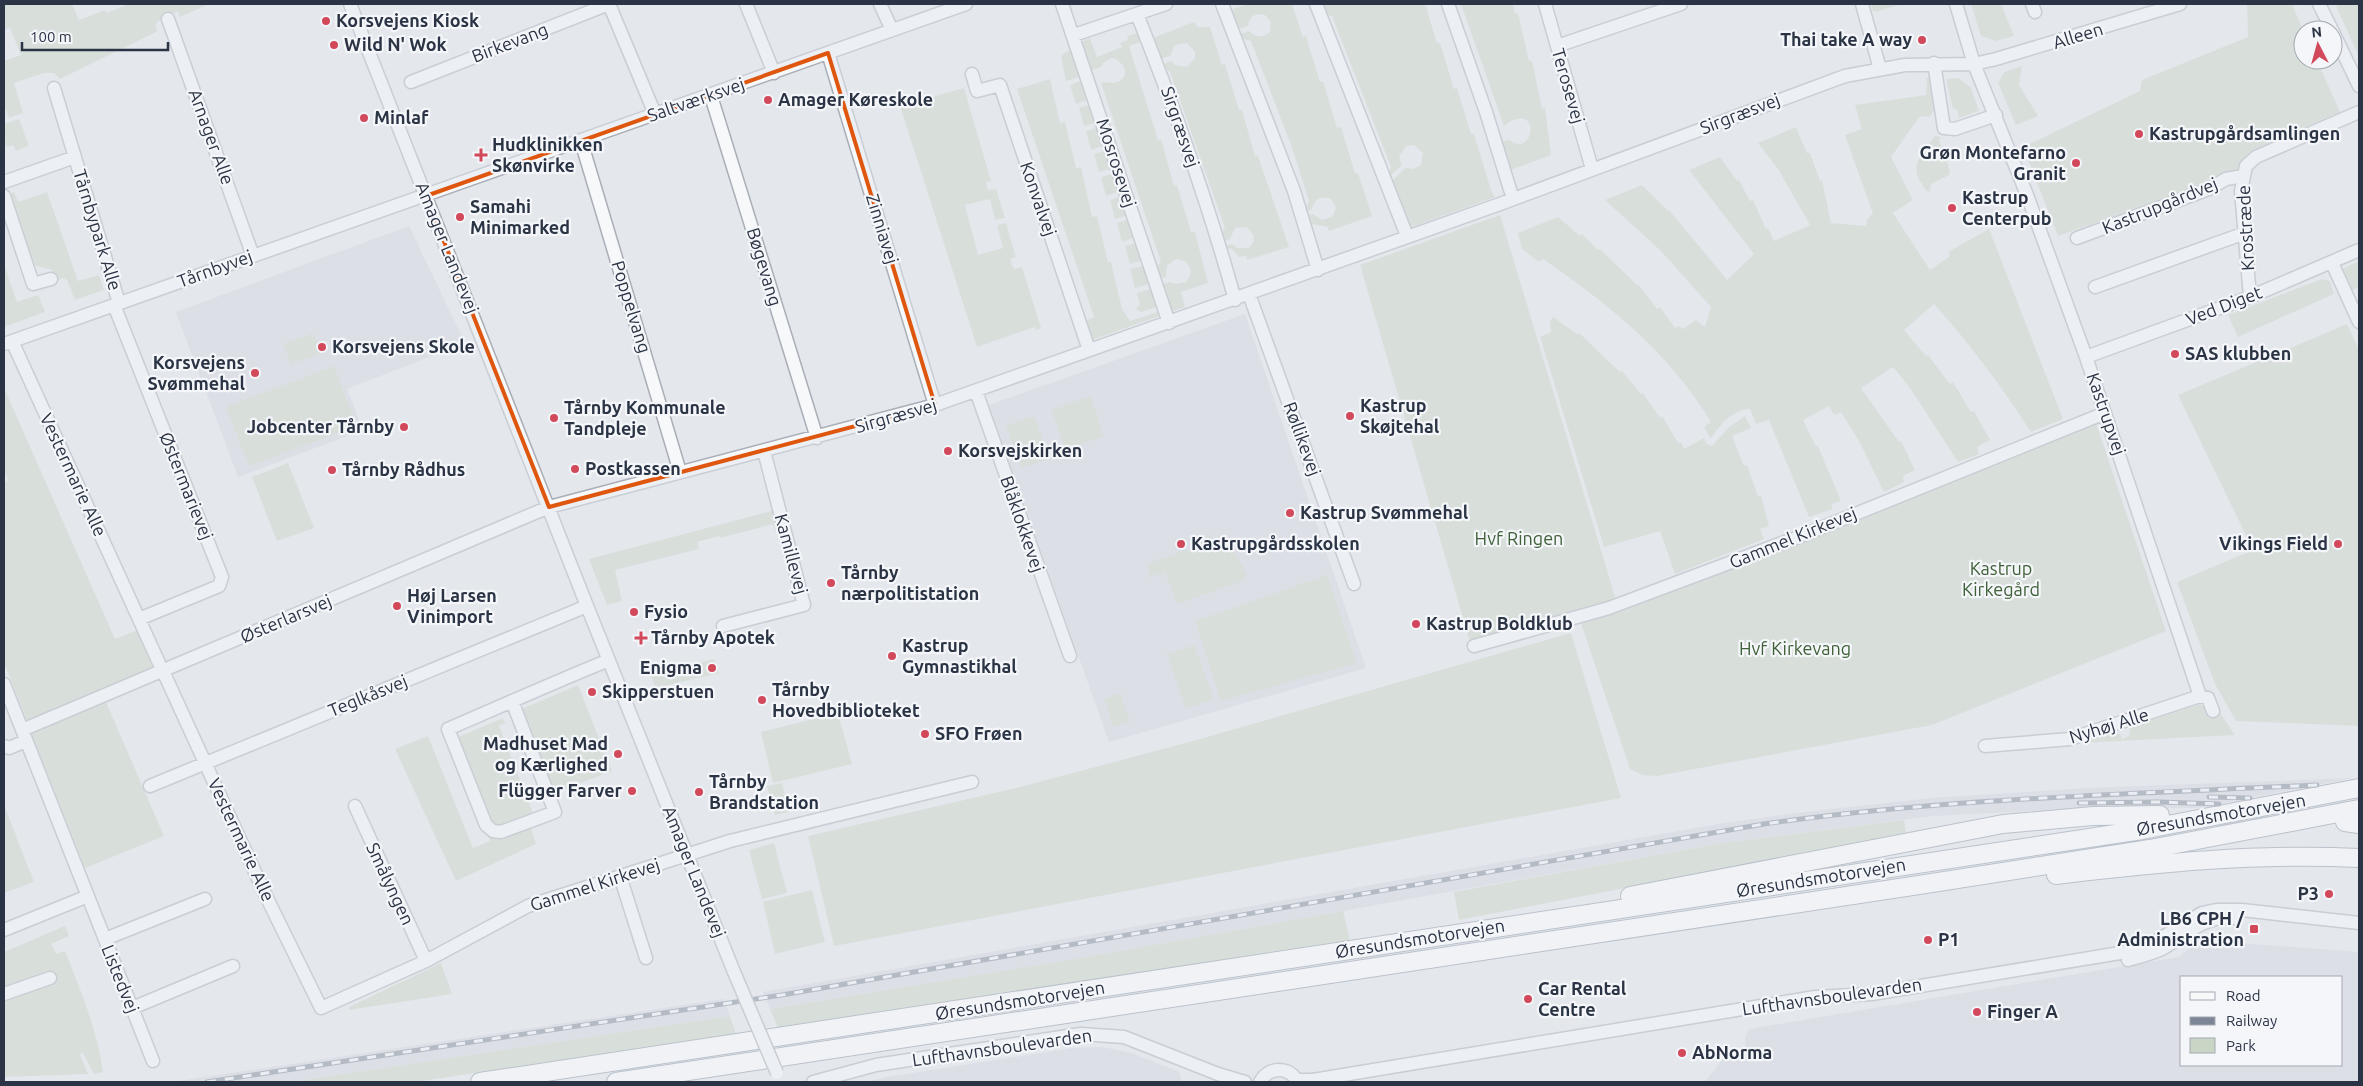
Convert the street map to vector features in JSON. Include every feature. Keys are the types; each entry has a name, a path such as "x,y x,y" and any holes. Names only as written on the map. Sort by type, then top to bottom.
{"highway":[{"name":"Øresundsmotorvejen","path":"480,1082 2142,830 2359,788"},
{"name":"Øresundsmotorvejen","path":"616,1082 2150,849 2359,809"},
{"path":"1448,935 1505,920 2003,824 2093,816 2160,816"},
{"path":"1919,885 2004,881 2194,860 2306,855 2359,858"}],"street":[{"name":"Amager Landevej","path":"350,4 587,606 734,972 779,1078"},
{"path":"609,4 655,114"},
{"name":"Birkevang","path":"411,82 609,4"},
{"path":"746,4 774,73"},
{"path":"880,4 892,30"},
{"name":"Saltværksvej","path":"426,196 966,4"},
{"name":"Mosrosevej","path":"1062,4 1074,35 1169,323"},
{"path":"1074,35 1166,4"},
{"path":"1222,4 1294,191 1318,270"},
{"path":"1316,4 1407,236"},
{"path":"1448,4 1486,112 1512,199"},
{"name":"Terosevej","path":"1545,4 1592,169"},
{"path":"1557,46 1681,4"},
{"path":"1862,4 1880,69"},
{"name":"Kastrupvej","path":"1956,4 1974,64 1996,115 2086,357 2200,696 2208,698 2213,711"},
{"name":"Alleen","path":"1974,64 2068,39 2180,4"},
{"path":"2320,4 2328,20"},
{"name":"Sirgræsvej","path":"1137,14 1163,78 1214,224 1234,300"},
{"name":"Arnager Alle","path":"168,19 253,256"},
{"path":"2343,52 2359,86"},
{"name":"Zinniavej","path":"828,53 935,405"},
{"path":"1934,64 1944,128 1955,129 1996,115"},
{"name":"Sirgræsvej","path":"549,507 817,438 976,392 1089,350 1318,270 1845,76 1880,69 1934,64 1974,64"},
{"name":"Konvalvej","path":"972,74 977,91 1000,85 1089,350"},
{"name":"Tårnbypark Alle","path":"54,88 117,304"},
{"name":"Bøgevang","path":"711,96 817,438"},
{"name":"Krostræde","path":"2250,297 2240,191 2246,166 2256,157 2359,112"},
{"name":"Poppelvang","path":"581,141 680,472"},
{"name":"Tårnbypark Alle","path":"4,182 75,158"},
{"name":"Kastrupgårdvej","path":"2077,238 2210,189 2226,179 2243,176"},
{"path":"4,196 34,284 51,278"},
{"name":"Tårnbyvej","path":"8,342 426,196"},
{"path":"2096,287 2245,233"},
{"name":"Ved Diget","path":"2086,357 2250,297 2359,250"},
{"path":"2332,262 2359,322"},
{"name":"Røllikevej","path":"1249,294 1354,584"},
{"name":"Østermarievej","path":"117,304 222,577 219,586 139,619"},
{"name":"Vestermarie Alle","path":"8,342 139,619 266,896 321,1008"},
{"name":"Blåklokkevej","path":"976,392 1070,656"},
{"name":"Gammel Kirkevej","path":"1474,646 1609,608 1801,536 2105,413"},
{"name":"Kamillevej","path":"723,626 804,605 764,451"},
{"name":"Østerlarsvej","path":"24,736 161,667 549,507"},
{"name":"Teglkåsvej","path":"150,786 587,606"},
{"path":"512,701 555,812 501,832 493,831 486,825 448,729 512,701 609,660"},
{"name":"Listedvej","path":"4,684 153,1061"},
{"name":"Nyhøj Alle","path":"1984,746 2070,739 2200,696"},
{"path":"4,746 9,748 24,736"},
{"name":"Gammel Kirkevej","path":"321,1008 426,961 528,906 730,841 972,782"},
{"name":"Smålyngen","path":"355,806 426,961"},
{"path":"620,876 646,958"},
{"path":"4,930 88,896"},
{"path":"104,939 205,898"},
{"name":"Lufthavnsboulevarden","path":"1298,1081 1815,997 1872,994 2132,951 2158,940 2202,913 2216,910 2228,909 2359,923"},
{"name":"Lufthavnsboulevarden","path":"1350,1082 1821,1004 1864,1003 2127,960 2162,948 2194,927 2211,920 2226,917 2359,930"},
{"path":"132,1008 233,966"},
{"path":"4,994 50,978"},
{"name":"Lufthavnsboulevarden","path":"813,1082 876,1065 1081,1034 1124,1037 1218,1074 1245,1082"},
{"path":"1260,1082 1265,1075 1277,1070 1290,1073 1298,1081"}],"highlighted area":[{"path":"828,53 935,405 549,507 426,196"}],"shaded area":[{"name":"Korsvejens Skole","path":"409,226 465,343 347,389 363,430 238,477 176,312"},
{"name":"Kastrupgårdsskolen","path":"1245,314 1366,668 1109,742 989,405"},
{"path":"2354,778 2197,808 2089,808 1933,816 1722,843 1069,960 770,1009 763,992 1718,824 1804,812 1931,798 2087,788"},
{"path":"2199,940 2359,952 2359,1082 1705,1082 1727,1053 1746,1050 1745,1038 1749,1029 2179,957"},
{"path":"724,999 730,1016 290,1082 172,1082"},
{"path":"1102,1047 1132,1053 1179,1072 1182,1082 865,1082 1073,1048"}],"green space":[{"path":"4,4 72,4 79,20 105,10 107,13 129,4 209,4 180,17 178,11 157,22 155,26 158,31 60,79 54,73 44,73 14,83 23,113 9,118 6,110 4,110 4,61 21,55 10,28 5,29"},
{"path":"1248,4 1292,4 1303,37 1306,36 1320,82 1323,81 1337,128 1341,127 1355,173 1358,173 1372,216 1329,231 1328,227 1312,224 1308,216 1313,214 1322,220 1332,217 1336,208 1331,199 1324,197 1318,199 1312,209 1304,212 1309,201 1291,145 1251,41 1240,38 1239,35 1249,31 1257,36 1265,35 1270,32 1271,22 1265,15 1255,15 1251,18 1248,26 1237,30 1230,10"},
{"path":"1319,4 1425,4 1437,43 1440,43 1454,89 1457,88 1471,134 1474,134 1491,190 1495,197 1406,229 1391,182 1405,168 1413,169 1421,165 1423,153 1414,145 1406,146 1399,157 1402,165 1387,179 1391,167 1332,16 1322,12"},
{"path":"1461,4 1513,4 1515,13 1518,13 1529,61 1532,61 1542,108 1545,108 1551,155 1508,171 1500,142 1509,140 1518,144 1525,142 1529,137 1529,123 1524,119 1516,119 1504,126"},
{"path":"1871,4 1902,4 1875,12"},
{"path":"1971,4 2001,4 2014,36 1996,41 1981,36"},
{"path":"2247,4 2292,4 2299,20 2293,20 2293,70 2321,70 2340,112 2254,150 2237,172 2058,236 2023,147 2140,91 2142,80 2248,37"},
{"path":"2359,4 2359,57 2343,20 2336,6"},
{"path":"1194,22 1198,27 1210,27 1222,65 1225,64 1239,110 1242,110 1255,156 1258,156 1289,247 1247,260 1246,256 1239,257 1231,248 1224,250 1223,247 1232,244 1237,248 1249,248 1253,243 1254,236 1247,227 1235,228 1230,239 1221,242 1219,237 1225,228 1170,72 1161,65 1171,61 1175,65 1187,67 1195,58 1195,52 1187,43 1175,45 1170,56 1159,59 1150,39"},
{"path":"1138,33 1141,42 1129,46 1158,140 1161,139 1174,186 1177,185 1191,232 1195,232 1208,283 1181,292 1185,307 1170,312 1161,285 1170,282 1175,284 1186,282 1189,278 1190,267 1185,262 1176,259 1167,266 1166,277 1159,279 1155,269 1161,262 1101,83 1115,83 1122,79 1125,72 1124,68 1120,62 1112,58 1103,63 1101,67 1090,71 1080,42 1090,38 1097,57 1122,47 1120,43 1128,40 1127,36"},
{"path":"1071,50 1080,77 1066,81 1061,57"},
{"path":"2022,66 2019,85 2038,116 2016,125 1998,83 2004,72"},
{"path":"1927,78 1929,78 1935,108 1930,117 1920,116 1891,157 1913,200 1893,213 1930,270 1950,256 1948,252 1989,229 2063,419 2031,432 1985,366 1934,304 1904,330 1926,356 1928,355 1950,384 1953,382 1971,412 1974,411 1990,440 1977,447 1979,454 1958,462 1910,388 1893,367 1861,388 1899,442 1901,441 1915,470 1903,476 1904,482 1884,492 1859,441 1841,412 1834,415 1829,406 1803,420 1816,446 1818,446 1841,501 1831,504 1833,509 1809,517 1769,420 1756,424 1750,409 1744,409 1728,419 1711,439 1704,427 1711,422 1676,373 1636,332 1592,294 1543,259 1539,262 1522,249 1518,233 1558,217 1580,236 1582,234 1598,250 1600,249 1639,285 1657,309 1660,307 1675,328 1679,326 1683,329 1696,320 1705,327 1711,307 1660,250 1605,200 1642,185 1669,210 1727,280 1754,254 1689,170 1720,157 1737,181 1739,180 1750,201 1753,200 1766,229 1768,228 1774,241 1810,225 1778,169 1758,143 1796,127 1807,153 1810,153 1820,181 1822,180 1831,223 1866,226 1867,219 1873,214 1845,135 1862,129 1855,105 1926,95"},
{"path":"1959,78 1971,88 1979,111 1959,118 1957,110 1953,109 1946,79"},
{"path":"1050,79 1060,123 1065,122 1076,168 1081,167 1092,217 1097,216 1108,262 1111,262 1122,309 1130,321 1158,312 1159,316 1092,340 1085,321 1094,317 1017,89"},
{"path":"1081,81 1087,100 1076,104 1070,85"},
{"path":"964,88 991,181 986,182 988,190 996,189 1005,218 995,220 990,199 965,205 978,255 1003,248 997,225 1006,223 1016,257 1010,259 1014,269 1022,267 1041,328 1036,330 1035,327 977,347 900,106"},
{"path":"1089,105 1095,123 1084,126 1079,108"},
{"path":"19,119 29,146 16,151 13,145 7,147 4,138 4,124"},
{"path":"1097,128 1102,146 1091,150 1086,131"},
{"path":"1935,136 1941,137 1939,140 1950,171 1949,175 1931,184 1930,192 1925,189 1918,177 1917,164 1922,153"},
{"path":"1104,151 1111,169 1099,172 1094,154"},
{"path":"1112,174 1118,192 1106,196 1101,177"},
{"path":"14,192 18,202 47,192 78,281 99,275 104,290 75,300 67,280 63,278 55,281 52,270 34,265 9,195"},
{"path":"1119,197 1125,216 1115,219 1110,200"},
{"name":"Hvf Ringen","path":"1500,215 1616,600 1470,642 1360,265"},
{"path":"1127,220 1134,238 1122,242 1117,223"},
{"path":"1135,243 1141,261 1130,264 1125,246"},
{"path":"2359,261 2359,287 2349,292 2338,271"},
{"path":"4,265 17,302 38,295 45,312 4,327"},
{"path":"1143,266 1149,284 1135,288 1130,269"},
{"path":"2322,279 2330,281 2334,294 2238,337 2228,315"},
{"path":"1151,289 1156,307 1141,312 1137,310 1136,308 1140,306 1137,293"},
{"path":"1553,317 1577,334 1579,333 1620,372 1622,371 1641,394 1643,393 1660,418 1662,416 1678,443 1681,442 1684,449 1704,438 1707,444 1712,446 1729,427 1745,416 1751,428 1732,436 1744,466 1747,465 1758,496 1761,496 1769,526 1760,529 1764,539 1675,574 1660,531 1604,547 1540,337 1551,332 1550,321"},
{"path":"2347,324 2359,350 2359,726 2236,721 2215,684 2177,582 2253,550 2178,395"},
{"path":"313,333 322,353 291,364 283,344"},
{"path":"334,366 357,426 249,466 226,407"},
{"path":"4,388 115,639 138,630 153,668 27,720 4,663 4,482 8,480 4,471"},
{"path":"1090,396 1104,436 1066,450 1051,410"},
{"path":"1034,416 1050,458 1022,468 1006,426"},
{"path":"2096,423 2166,631 1932,725 1657,776 1642,775 1630,769 1581,623 1619,612"},
{"path":"288,463 314,528 277,541 252,477"},
{"path":"775,510 778,528 775,531 773,524 720,538 719,536 697,542 699,549 615,570 622,601 607,605 589,559"},
{"path":"1210,535 1220,547 1234,552 1247,574 1243,581 1177,604 1165,572 1151,577 1146,564 1201,545 1199,539"},
{"path":"1327,575 1357,663 1221,701 1195,621"},
{"path":"1571,633 1621,798 834,946 808,836 1020,787 1193,741"},
{"path":"1194,645 1214,699 1186,709 1167,655"},
{"path":"714,659 719,673 665,686 667,691 663,693 660,687 655,688 651,675"},
{"path":"578,685 612,771 552,794 519,710"},
{"path":"1120,693 1130,721 1113,727 1104,699"},
{"path":"106,702 164,836 85,868 31,733"},
{"path":"2200,704 2205,706 2209,717 2220,713 2235,735 2079,743 2114,732 2120,734 2122,739 2129,736 2130,727"},
{"path":"838,713 852,764 773,783 761,732"},
{"path":"503,718 505,723 499,726 534,816 505,827 493,825 456,738"},
{"path":"428,736 473,848 490,841 487,832 529,823 536,844 456,881 395,749"},
{"path":"782,783 789,812 775,815 767,786"},
{"path":"4,805 34,882 4,893"},
{"path":"1904,820 1906,834 1459,920 1454,892 1722,843"},
{"path":"774,843 787,893 762,899 749,850"},
{"path":"812,890 825,942 775,954 763,902"},
{"path":"1343,911 1350,940 778,1028 770,1009 1069,960"},
{"path":"65,926 69,936 51,944 56,954 65,951 93,1025 103,1072 94,1074 83,1053 80,1054 88,1074 4,1077 4,989 49,973 56,986 50,971 4,987 4,952"},
{"path":"441,963 452,994 349,1010 349,1007"},
{"path":"730,1016 736,1034 415,1082 290,1082"}],"tunnel":[{"path":"2223,818 2284,820"}],"railway":[{"path":"207,1082 782,995 1764,824 1902,808 2040,798 2317,785"},
{"path":"2209,797 2250,798"},
{"path":"2079,803 2159,802 2219,804"}],"place":[{"name":"Korsvejens Kiosk","path":"326,21"},
{"name":"Thai take A way","path":"1922,40"},
{"name":"Wild N' Wok","path":"334,45"},
{"name":"Amager Køreskole","path":"768,100"},
{"name":"Minlaf","path":"364,118"},
{"name":"Kastrupgårdsamlingen","path":"2139,134"},
{"name":"Hudklinikken Skønvirke","path":"481,155"},
{"name":"Grøn Montefarno Granit","path":"2076,163"},
{"name":"Kastrup Centerpub","path":"1952,208"},
{"name":"Samahi Minimarked","path":"460,217"},
{"name":"Korsvejens Skole","path":"322,347"},
{"name":"SAS klubben","path":"2175,354"},
{"name":"Korsvejens Svømmehal","path":"255,373"},
{"name":"Kastrup Skøjtehal","path":"1350,416"},
{"name":"Tårnby Kommunale Tandpleje","path":"554,418"},
{"name":"Jobcenter Tårnby","path":"404,427"},
{"name":"Korsvejskirken","path":"948,451"},
{"name":"Postkassen","path":"575,469"},
{"name":"Tårnby Rådhus","path":"332,470"},
{"name":"Kastrup Svømmehal","path":"1290,513"},
{"name":"Kastrupgårdsskolen","path":"1181,544"},
{"name":"Vikings Field","path":"2338,544"},
{"name":"Tårnby nærpolitistation","path":"831,583"},
{"name":"Høj Larsen Vinimport","path":"397,606"},
{"name":"Fysio","path":"634,612"},
{"name":"Kastrup Boldklub","path":"1416,624"},
{"name":"Tårnby Apotek","path":"641,638"},
{"name":"Kastrup Gymnastikhal","path":"892,656"},
{"name":"Enigma","path":"712,668"},
{"name":"Skipperstuen","path":"592,692"},
{"name":"Tårnby Hovedbiblioteket","path":"762,700"},
{"name":"SFO Frøen","path":"925,734"},
{"name":"Madhuset Mad og Kærlighed","path":"618,754"},
{"name":"Flügger Farver","path":"632,791"},
{"name":"Tårnby Brandstation","path":"699,792"},
{"name":"P3","path":"2329,894"},
{"name":"LB6 CPH / Administration","path":"2254,929"},
{"name":"P1","path":"1928,940"},
{"name":"Car Rental Centre","path":"1528,999"},
{"name":"Finger A","path":"1977,1012"},
{"name":"AbNorma","path":"1682,1053"}],"park label":[{"name":"Kastrup Kirkegård","path":"2001,579"},
{"name":"Hvf Kirkevang","path":"1795,649"}]}
